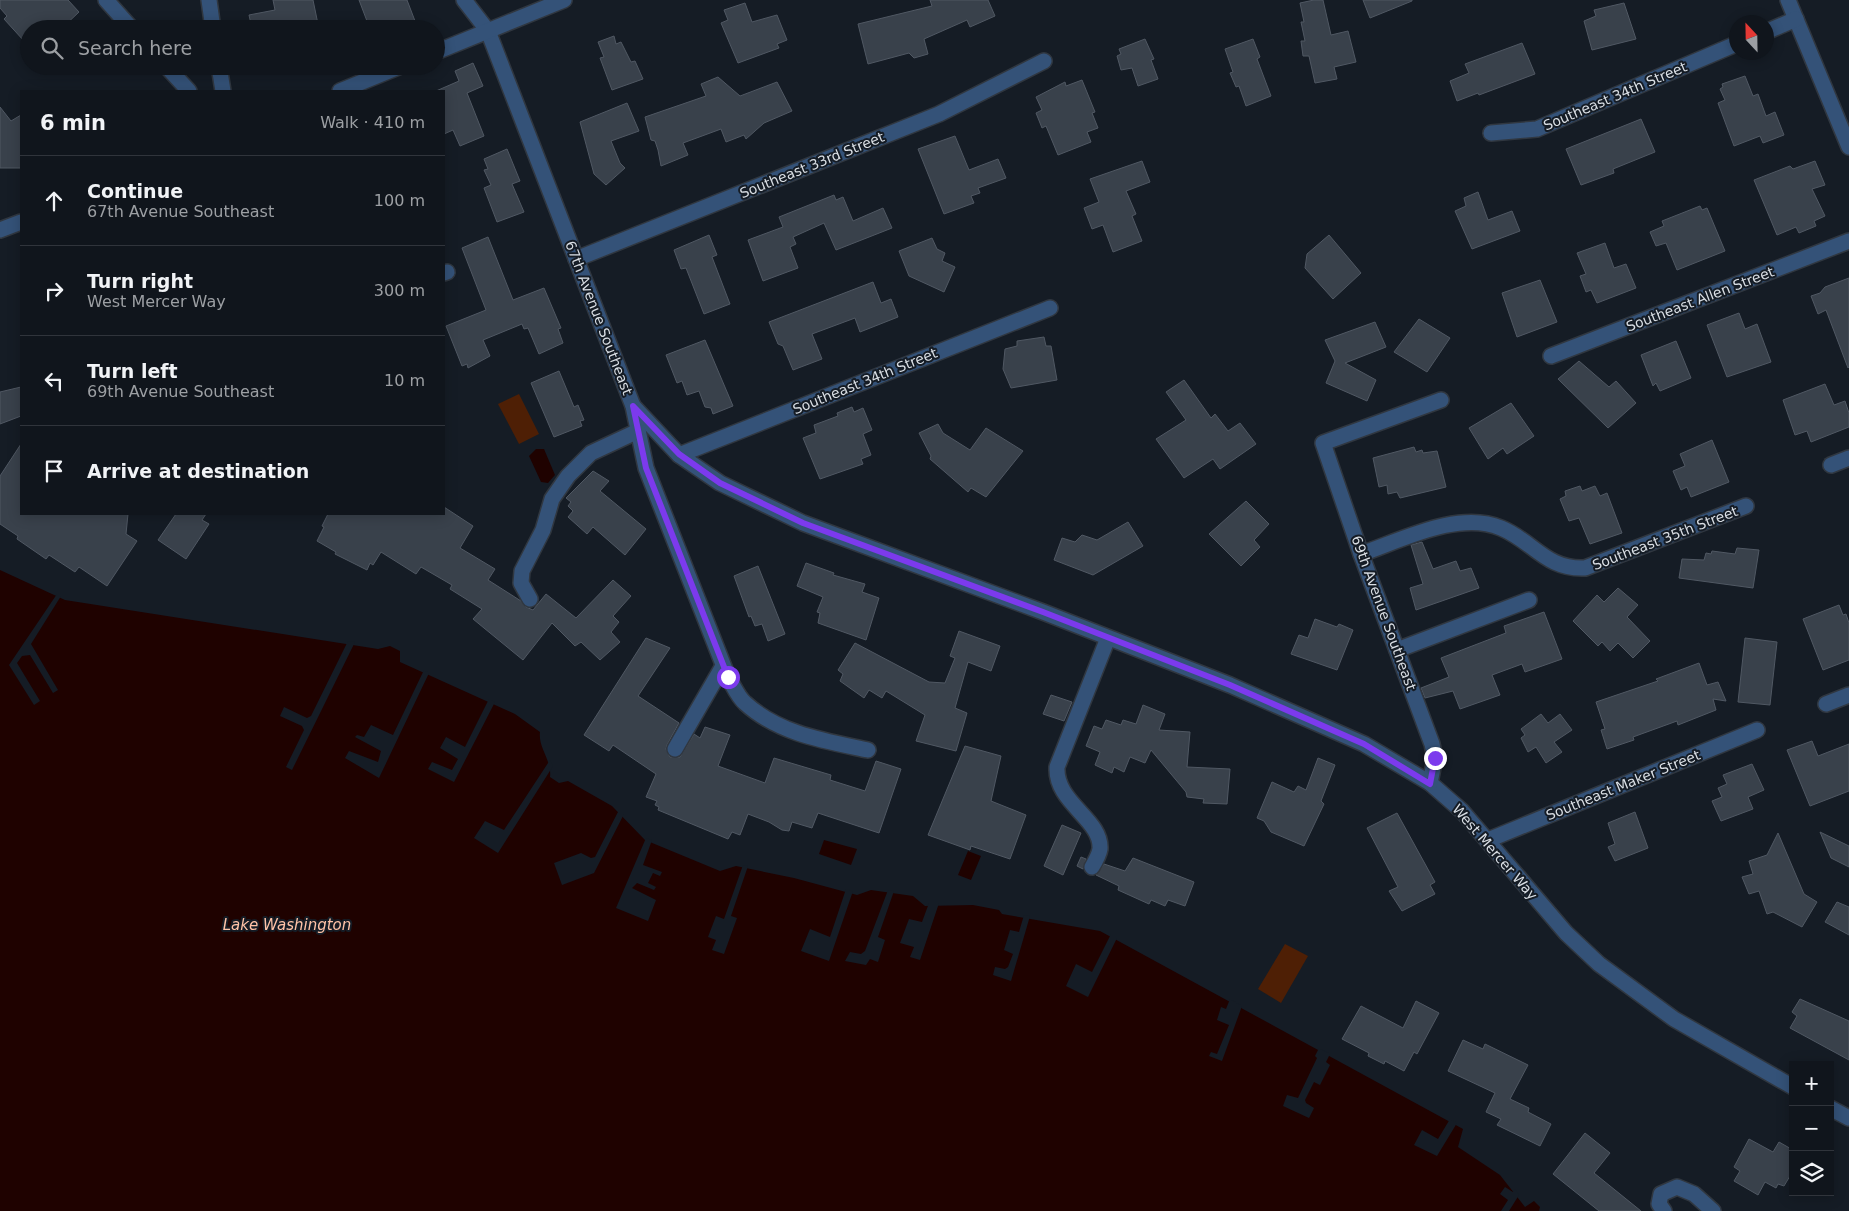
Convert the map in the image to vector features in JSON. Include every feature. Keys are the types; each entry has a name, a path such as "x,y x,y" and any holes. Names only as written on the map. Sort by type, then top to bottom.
{"street":[{"path":"106,0 124,20"},
{"path":"209,0 212,20"},
{"path":"464,0 488,31"},
{"path":"445,48 564,0"},
{"path":"1788,0 1849,147"},
{"path":"1774,29 1796,19"},
{"name":"67th Avenue Southeast","path":"488,31 633,406 646,468 723,666 743,702 767,719 800,735 868,750"},
{"name":"Southeast 34th Street","path":"1491,133 1537,129 1729,47"},
{"name":"Southeast 33rd Street","path":"576,259 939,114 1044,62"},
{"path":"174,75 188,90"},
{"path":"220,75 223,90"},
{"path":"342,90 380,75"},
{"path":"0,230 20,222"},
{"name":"Southeast Allen Street","path":"1551,356 1849,241"},
{"name":"Southeast 34th Street","path":"679,454 1050,308"},
{"name":"69th Avenue Southeast","path":"1430,784 1435,758 1432,744 1361,554 1323,443 1441,400"},
{"name":"West Mercer Way","path":"633,406 679,454 720,483 803,523 1230,685 1364,744 1430,784 1462,810 1560,927 1599,964 1674,1019 1789,1085"},
{"path":"530,600 521,582 522,570 543,530 552,500 568,476 592,453 638,431"},
{"path":"1831,465 1849,458"},
{"name":"Southeast 35th Street","path":"1361,554 1447,525 1468,522 1502,528 1557,565 1570,569 1585,568 1746,506"},
{"path":"1397,650 1529,600"},
{"path":"1092,867 1100,850 1099,840 1091,825 1061,790 1056,777 1057,767 1108,638"},
{"path":"675,749 723,666"},
{"path":"1826,704 1849,694"},
{"name":"Southeast Maker Street","path":"1488,840 1757,730"},
{"path":"1834,1110 1849,1118"},
{"path":"1664,1211 1660,1204 1661,1194 1677,1187 1694,1194 1712,1211"}],"shaded area":[{"path":"519,394 539,434 519,444 498,404"},
{"path":"1285,944 1308,956 1281,1003 1258,989"}],"water":[{"path":"536,449 544,449 555,475 548,483 541,482 529,456"},
{"name":"Lake Washington","path":"0,570 65,600 378,649 390,646 400,651 400,662 515,714 540,732 541,743 549,765 550,777 559,783 568,781 612,806 645,840 720,871 736,866 794,878 857,895 871,890 913,896 925,906 973,905 999,910 1002,914 1100,931 1463,1129 1458,1147 1500,1175 1525,1207 1534,1201 1540,1207 1539,1211 0,1211"},
{"path":"824,840 857,849 851,865 819,854"},
{"path":"968,851 981,856 971,880 958,875"}],"pier":[{"path":"57,594 61,596 31,644 58,690 53,693 30,655 22,656 17,663 40,701 34,705 9,665"},
{"path":"348,641 355,642 292,770 286,767 304,730 302,726 280,716 284,707 307,718 311,716"},
{"path":"424,670 429,673 379,778 345,758 349,751 378,762 381,751 355,737 357,735 364,737 371,725 393,735"},
{"path":"489,699 495,702 454,782 428,769 432,762 452,770 458,759 440,748 446,737 465,747"},
{"path":"550,760 553,766 498,853 474,838 485,821 504,830"},
{"path":"619,810 624,814 594,873 562,885 554,863 581,853 591,858 595,857"},
{"path":"646,838 652,840 643,865 662,872 660,876 653,873 648,883 656,887 654,890 637,883 632,888 656,900 648,921 616,908"},
{"path":"743,865 748,866 731,916 737,918 724,954 712,950 716,940 708,937 716,916 724,919"},
{"path":"846,889 853,891 829,961 801,951 810,929 830,937"},
{"path":"888,890 894,891 878,937 885,940 878,962 870,959 866,965 845,961 850,952 861,954 865,951"},
{"path":"929,903 939,903 920,960 910,957 914,947 900,943 909,919 922,922"},
{"path":"1024,915 1030,916 1011,981 993,975 995,967 1005,969 1008,967 1013,954 1004,950 1010,930 1019,932"},
{"path":"1111,934 1117,938 1088,997 1066,986 1076,964 1092,972"},
{"path":"1230,999 1242,1006 1222,1061 1209,1056 1211,1052 1217,1054 1229,1025 1217,1020 1221,1007 1226,1009"},
{"path":"1319,1048 1330,1054 1326,1062 1330,1065 1320,1085 1314,1082 1305,1100 1306,1103 1314,1108 1309,1118 1283,1106 1287,1095 1298,1098 1317,1058 1315,1056"},
{"path":"1450,1119 1457,1123 1437,1156 1414,1145 1422,1130 1438,1139"},
{"path":"1505,1187 1513,1192 1515,1189 1519,1195 1509,1211 1501,1211 1508,1200 1500,1194"}],"building":[{"path":"0,0 68,0 79,12 71,20 20,20 20,37 4,19 7,16 0,8"},
{"path":"273,0 313,0 317,20 250,20 249,15 275,10"},
{"path":"359,0 407,0 415,20 367,20"},
{"path":"930,0 988,0 995,16 970,27 967,20 924,39 928,54 914,58 909,53 868,64 858,24 932,6"},
{"path":"1323,0 1331,35 1348,31 1356,62 1334,67 1337,79 1315,83 1309,56 1303,56 1301,41 1305,41 1301,22 1304,22 1300,3"},
{"path":"1363,0 1412,0 1412,1 1370,18"},
{"path":"745,3 752,22 777,15 787,40 777,44 779,48 738,63 721,23 728,20 724,10"},
{"path":"1624,3 1636,39 1592,50 1584,21 1596,16 1594,10"},
{"path":"614,36 616,44 621,42 631,62 635,61 643,79 612,90 600,58 604,57 598,42"},
{"path":"1145,39 1154,59 1151,60 1158,79 1138,86 1132,68 1121,70 1117,56 1121,54 1119,49"},
{"path":"1253,39 1260,57 1257,59 1271,96 1246,106 1239,86 1236,87 1230,73 1233,72 1225,49"},
{"path":"1522,43 1535,74 1479,95 1478,93 1457,101 1450,81 1469,73 1465,64"},
{"path":"473,63 483,86 467,93 484,136 460,146 453,130 445,134 445,90 438,90 459,81 455,71"},
{"path":"1745,76 1753,96 1758,94 1766,116 1775,112 1784,135 1763,143 1760,136 1734,146 1718,103 1725,100 1720,89 1723,87 1722,84"},
{"path":"718,77 740,96 777,82 792,111 764,123 746,139 744,135 726,142 721,129 683,143 688,155 661,166 658,150 655,141 651,140 645,117 706,96 701,84"},
{"path":"1082,80 1095,112 1092,113 1098,128 1087,132 1091,142 1058,155 1046,126 1042,128 1036,113 1042,110 1036,97 1065,82 1066,86"},
{"path":"627,103 639,131 611,141 620,163 625,168 606,185 594,174 580,122"},
{"path":"0,107 11,121 20,116 20,168 0,168"},
{"path":"1641,119 1655,152 1613,169 1614,173 1581,185 1566,149"},
{"path":"955,136 969,170 998,159 1006,178 978,188 980,193 971,196 974,203 944,214 918,149"},
{"path":"507,149 520,181 512,184 524,212 497,222 484,188 491,185 484,170 488,169 484,159"},
{"path":"1142,161 1150,182 1126,191 1136,214 1132,216 1142,241 1113,252 1103,225 1092,229 1084,208 1099,202 1090,179"},
{"path":"1815,161 1825,185 1812,189 1825,216 1814,221 1816,226 1799,233 1796,227 1777,235 1754,180 1790,166 1793,169"},
{"path":"1478,192 1488,220 1512,211 1520,231 1472,249 1455,211 1466,206 1464,198"},
{"path":"834,195 836,200 843,197 853,221 883,208 892,228 836,250 824,223 793,237 796,244 790,247 798,268 763,281 748,240 783,227 779,217"},
{"path":"1700,206 1702,210 1707,208 1725,251 1677,270 1666,243 1656,246 1650,232 1664,226 1662,221"},
{"path":"709,235 717,255 712,257 730,304 704,314 686,268 681,269 674,250"},
{"path":"1329,235 1361,273 1333,299 1305,268 1307,254"},
{"path":"488,237 513,300 544,288 561,328 558,329 563,343 539,354 528,328 524,329 522,324 483,340 490,356 468,368 467,364 462,366 446,326 486,310 462,248"},
{"path":"932,238 937,249 945,253 942,261 955,267 944,292 909,276 899,251"},
{"path":"1605,243 1614,268 1626,264 1636,288 1597,303 1591,290 1586,292 1580,276 1586,274 1577,253"},
{"path":"1849,278 1848,368 1826,310 1818,314 1811,296 1820,293 1825,287"},
{"path":"1540,280 1557,322 1517,337 1502,293"},
{"path":"873,282 881,303 891,299 898,317 860,332 855,318 812,334 822,359 793,370 783,346 778,344 769,322"},
{"path":"1739,313 1745,329 1757,324 1771,362 1727,377 1707,325"},
{"path":"1419,319 1450,338 1427,372 1394,352"},
{"path":"1375,322 1386,347 1345,363 1376,380 1367,401 1326,383 1335,361 1325,340"},
{"path":"1044,337 1046,346 1051,346 1057,380 1011,388 1003,369 1005,349 1017,346 1017,341"},
{"path":"705,340 733,406 713,414 711,408 705,407 699,391 687,395 682,381 677,383 666,355"},
{"path":"1676,341 1691,378 1660,391 1656,383 1653,386 1641,355"},
{"path":"1579,361 1609,387 1616,381 1636,403 1608,428 1558,379"},
{"path":"559,371 574,407 578,405 584,420 580,421 582,426 554,437 531,383"},
{"path":"1184,380 1211,418 1215,414 1228,431 1240,423 1256,444 1220,469 1213,459 1184,478 1156,439 1186,420 1166,392"},
{"path":"1825,384 1834,405 1845,401 1849,413 1849,427 1811,442 1807,431 1795,435 1783,400"},
{"path":"20,387 20,416 0,424 0,392"},
{"path":"1511,403 1534,436 1507,454 1503,448 1488,459 1469,428"},
{"path":"852,407 854,412 863,408 872,430 863,434 871,455 861,459 863,464 820,479 803,438 816,433 814,425 838,416 837,413"},
{"path":"938,424 943,433 970,450 986,428 1023,451 986,497 971,488 968,492 930,459 931,456 919,433"},
{"path":"1712,440 1729,482 1691,497 1687,487 1681,490 1673,471 1685,466 1680,454"},
{"path":"20,446 20,515 128,515 126,534 137,541 107,586 79,567 75,572 49,555 46,559 17,539 18,536 0,524 0,476"},
{"path":"1414,447 1416,452 1422,450 1423,453 1437,451 1446,487 1400,498 1397,492 1388,494 1387,485 1379,487 1373,458"},
{"path":"593,471 609,481 600,491 646,529 625,555 593,527 587,534 568,517 573,511 568,506 571,502 566,498"},
{"path":"1580,486 1582,491 1595,486 1600,496 1607,493 1622,533 1590,544 1579,518 1569,521 1560,499 1566,496 1565,491"},
{"path":"1246,501 1269,524 1254,540 1260,547 1241,566 1209,534"},
{"path":"445,508 473,526 460,548 495,569 488,580 521,601 526,607 533,610 546,594 576,618 613,580 631,596 613,616 619,622 611,632 620,642 600,660 581,642 575,646 552,623 523,660 473,619 482,609 450,589 452,585 421,567 416,574 381,552 373,565 370,563 367,570 335,554 336,552 317,541 324,527 322,526 328,515 445,515"},
{"path":"175,515 205,515 202,520 209,524 186,559 158,540"},
{"path":"1128,522 1143,546 1093,575 1054,560 1062,538 1075,542 1082,535 1097,540"},
{"path":"1422,542 1433,569 1456,561 1460,571 1471,568 1479,588 1416,610 1410,588 1423,584 1411,545"},
{"path":"1737,548 1759,550 1753,588 1679,578 1682,559 1704,560 1706,553 1711,554 1712,551 1735,554"},
{"path":"806,563 834,573 833,575 865,584 862,592 879,598 866,640 818,623 820,613 817,612 823,597 797,586"},
{"path":"758,566 785,634 768,641 762,624 755,626 751,616 749,617 734,576"},
{"path":"1618,588 1638,605 1627,617 1650,641 1633,658 1618,643 1610,651 1602,642 1598,646 1573,621 1597,595 1604,602"},
{"path":"1839,605 1843,615 1846,614 1849,623 1849,660 1823,670 1803,619"},
{"path":"1544,612 1562,659 1525,672 1522,664 1492,675 1500,695 1460,709 1453,691 1425,698 1421,688 1449,677 1441,658 1506,633 1504,626"},
{"path":"1315,619 1337,627 1339,624 1353,630 1337,670 1291,654 1299,635 1308,638"},
{"path":"959,631 1000,646 991,671 968,662 955,708 967,713 956,751 916,741 925,715 886,691 882,698 869,690 864,698 840,681 843,674 838,670 855,643 929,682 945,683 955,658 950,656"},
{"path":"646,638 670,648 638,696 679,723 667,745 666,749 670,757 680,757 694,734 700,738 705,727 730,735 718,766 765,783 774,758 831,775 830,780 865,791 876,761 901,769 879,833 818,813 812,828 792,822 789,831 782,830 769,822 748,814 740,835 732,832 728,839 658,810 659,807 655,805 657,801 646,797 656,774 613,745 609,751 584,735"},
{"path":"1745,638 1777,642 1770,705 1738,702"},
{"path":"1699,663 1707,685 1718,682 1726,701 1713,699 1716,710 1678,725 1677,721 1633,737 1634,740 1607,749 1601,730 1605,729 1596,702 1658,681 1656,679"},
{"path":"1051,695 1072,702 1064,721 1043,714"},
{"path":"1143,705 1165,714 1159,730 1190,732 1187,767 1230,769 1227,804 1203,803 1204,799 1187,797 1186,792 1151,750 1145,763 1130,757 1124,772 1114,767 1112,773 1095,765 1100,752 1086,746 1094,726 1102,729 1106,720 1121,725 1123,720 1136,724"},
{"path":"1541,714 1548,723 1560,714 1572,730 1554,742 1562,752 1546,763 1536,747 1528,752 1521,738 1525,735 1521,729"},
{"path":"1812,741 1818,756 1849,744 1849,791 1810,806 1787,750"},
{"path":"965,746 1001,756 991,801 1026,815 1010,859 971,846 970,850 928,835"},
{"path":"1318,758 1335,765 1321,801 1324,804 1304,846 1271,832 1264,821 1257,818 1272,782 1294,792 1298,786 1306,790"},
{"path":"1752,764 1764,790 1748,797 1753,809 1721,821 1712,801 1722,797 1718,788 1727,784 1723,775"},
{"path":"1635,812 1648,848 1615,861 1608,847 1615,844 1608,823"},
{"path":"1397,813 1435,882 1430,885 1435,894 1402,911 1389,891 1398,887 1367,828"},
{"path":"1062,825 1081,833 1063,875 1044,866"},
{"path":"1820,832 1849,846 1849,867 1831,858"},
{"path":"1778,833 1804,894 1817,902 1802,927 1773,912 1767,914 1759,891 1749,894 1742,877 1753,874 1749,861 1767,855"},
{"path":"1081,857 1086,859 1083,869 1077,866"},
{"path":"1133,858 1194,882 1185,906 1168,900 1165,906 1151,900 1149,904 1118,890 1119,886 1096,875 1104,864 1125,871"},
{"path":"1837,902 1849,907 1849,935 1825,922"},
{"path":"1800,999 1849,1021 1849,1060 1790,1028 1797,1016 1792,1012"},
{"path":"1416,1001 1439,1013 1417,1054 1414,1052 1404,1071 1385,1061 1384,1064 1368,1056 1369,1053 1342,1039 1361,1006 1403,1028"},
{"path":"1463,1040 1483,1049 1485,1044 1528,1065 1510,1099 1529,1108 1528,1112 1551,1124 1540,1146 1497,1125 1501,1119 1486,1112 1495,1093 1448,1071"},
{"path":"1585,1133 1610,1153 1594,1173 1641,1211 1599,1211 1553,1174"},
{"path":"1749,1139 1773,1152 1779,1142 1789,1148 1789,1178 1784,1186 1778,1184 1776,1188 1765,1182 1758,1195 1734,1181 1740,1171 1734,1167"}],"route":[{"path":"728,677 646,468 633,406 679,454 720,483 803,523 1043,612 1230,685 1364,744 1430,784 1435,758"}]}
